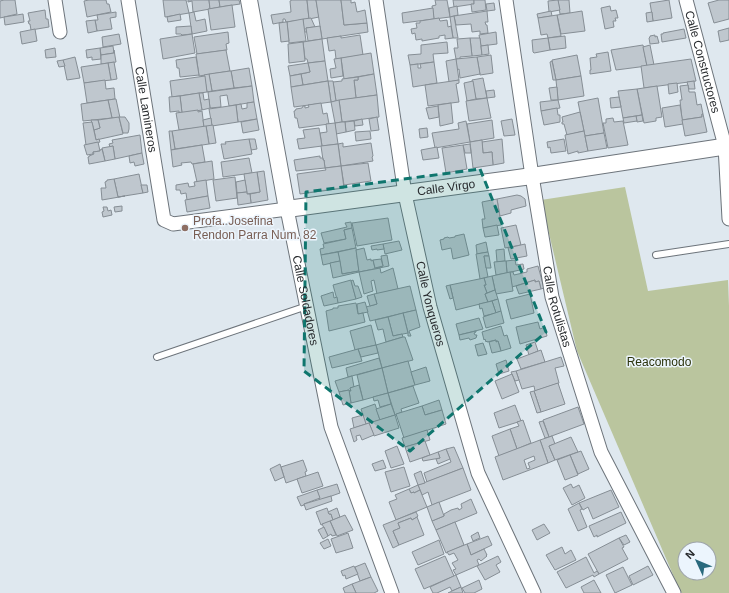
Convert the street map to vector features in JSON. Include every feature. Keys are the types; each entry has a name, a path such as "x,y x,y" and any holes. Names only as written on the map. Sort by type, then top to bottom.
{"street":[{"path":"55,0 60,32"},
{"name":"Calle Lamineros","path":"128,0 164,220"},
{"name":"Calle Soldadores","path":"249,0 287,209 331,427 392,593"},
{"name":"Calle Yonqueros","path":"376,0 405,194 430,307 478,473 534,593"},
{"name":"Calle Rotulistas","path":"506,0 532,176 552,297 601,452 674,593"},
{"name":"Calle Constructores","path":"686,0 727,146 729,219"},
{"name":"Calle Virgo","path":"164,220 172,224 405,194 727,146"}],"lane":[{"path":"656,255 729,244"},
{"path":"157,357 307,306"}],"highlighted area":[{"path":"480,169 546,332 410,451 304,371 306,192"}],"green space":[{"name":"Reacomodo","path":"625,187 648,291 728,280 729,593 682,593 680,591 577,351 541,200"}],"building":[{"path":"15,0 17,14 0,18 0,1"},
{"path":"106,0 107,4 109,4 111,12 87,17 84,1"},
{"path":"163,0 186,0 189,13 165,17"},
{"path":"188,0 209,0 210,9 193,12 192,1 188,2"},
{"path":"209,0 219,0 220,7 210,9"},
{"path":"219,0 239,0 240,4 220,7"},
{"path":"307,0 309,19 286,22 285,19 283,19 283,22 273,24 271,15 291,12 290,1"},
{"path":"307,0 316,0 319,17 309,19"},
{"path":"316,0 341,0 344,25 367,23 368,32 322,39"},
{"path":"341,0 351,0 351,3 355,2 357,12 365,10 367,23 344,25"},
{"path":"435,0 447,0 450,17 434,19 432,6 436,5"},
{"path":"453,0 474,0 474,4 454,7"},
{"path":"474,0 485,0 486,10 472,12 471,4 474,4"},
{"path":"558,0 569,0 570,13 560,14"},
{"path":"558,0 560,10 549,12 548,1"},
{"path":"669,0 672,18 653,21 650,3"},
{"path":"719,0 729,0 729,19 714,23 708,3"},
{"path":"494,3 495,10 487,11 486,4"},
{"path":"232,5 235,27 211,30 208,9"},
{"path":"457,6 458,15 450,17 449,8"},
{"path":"610,6 611,11 616,10 618,18 615,18 616,21 613,21 614,27 605,29 601,8"},
{"path":"433,8 434,19 403,23 402,13"},
{"path":"45,10 49,27 31,30 28,21 30,21 28,13"},
{"path":"487,11 488,22 485,22 488,33 480,34 480,31 472,32 471,24 456,25 454,16"},
{"path":"551,11 552,16 538,18 537,14"},
{"path":"582,11 585,31 561,34 557,15"},
{"path":"116,12 116,17 110,18 112,29 97,31 95,20 98,20 97,15"},
{"path":"194,12 196,21 205,19 207,31 192,34 189,13"},
{"path":"652,12 653,21 647,22 646,13"},
{"path":"23,14 24,22 5,25 4,17"},
{"path":"180,14 181,20 168,22 167,17"},
{"path":"557,15 561,36 548,38 547,34 541,35 538,18"},
{"path":"454,16 458,38 453,38 450,17"},
{"path":"311,18 315,27 306,28 307,32 304,32 303,19"},
{"path":"439,18 440,21 447,20 448,27 451,26 453,38 445,39 445,35 439,36 439,38 422,41 422,39 416,40 415,33 412,34 411,29 417,28 416,23"},
{"path":"303,19 306,41 289,43 287,22"},
{"path":"95,20 97,31 88,33 86,21"},
{"path":"287,22 289,41 281,42 279,23"},
{"path":"191,26 192,34 176,34 176,27"},
{"path":"320,26 322,39 308,41 306,28"},
{"path":"729,28 729,40 720,42 718,31"},
{"path":"35,29 37,41 22,44 20,32"},
{"path":"684,29 686,38 662,42 661,34"},
{"path":"228,32 229,43 226,44 227,50 197,54 194,37"},
{"path":"496,32 497,44 481,46 479,35"},
{"path":"119,34 121,44 103,47 102,37"},
{"path":"192,34 195,53 163,59 160,39"},
{"path":"360,35 363,55 336,59 335,50 329,51 327,38 341,36 341,38"},
{"path":"655,35 655,37 657,36 659,43 650,44 650,36"},
{"path":"565,36 566,48 550,50 548,38"},
{"path":"470,38 480,38 482,55 472,56"},
{"path":"470,38 472,56 460,57 460,59 456,59 454,48 458,48 457,39"},
{"path":"548,38 550,50 533,52 532,40"},
{"path":"322,39 325,61 308,63 307,59 305,59 303,42"},
{"path":"303,42 305,61 289,63 288,44"},
{"path":"447,42 448,53 433,54 434,62 410,65 408,55 421,54 421,45"},
{"path":"488,45 489,54 482,55 481,46"},
{"path":"643,45 647,66 616,70 611,50"},
{"path":"650,45 654,65 647,66 643,47"},
{"path":"113,46 114,53 101,55 100,48"},
{"path":"55,48 56,57 46,58 45,50"},
{"path":"100,48 101,59 92,60 92,57 87,58 86,50"},
{"path":"114,50 116,62 101,64 101,55 114,53"},
{"path":"226,50 230,71 199,76 196,54"},
{"path":"608,52 611,71 590,74 590,58 597,57 596,54"},
{"path":"371,53 374,74 344,79 341,58"},
{"path":"491,55 493,73 480,75 477,57"},
{"path":"577,55 581,76 556,80 552,60"},
{"path":"75,57 80,78 67,80 63,60"},
{"path":"196,57 199,75 180,77 176,60"},
{"path":"477,57 480,74 460,78 459,69 457,70 456,59"},
{"path":"341,58 343,76 331,78 330,69 336,68 334,59"},
{"path":"456,59 459,80 449,82 446,61"},
{"path":"691,59 696,81 644,88 641,66"},
{"path":"63,60 65,66 59,67 57,61"},
{"path":"325,61 328,81 303,85 301,74 310,72 308,63"},
{"path":"552,61 556,80 553,80 550,62"},
{"path":"114,62 117,79 111,80 108,63"},
{"path":"434,62 437,83 413,87 410,65 418,64 418,68 421,68 420,64"},
{"path":"108,63 111,80 84,83 81,67"},
{"path":"308,63 310,72 290,76 288,66"},
{"path":"249,68 252,86 234,88 231,71"},
{"path":"231,71 234,88 212,91 209,74"},
{"path":"209,74 212,91 207,92 204,75"},
{"path":"301,74 303,85 291,87 290,76"},
{"path":"374,74 377,95 356,98 354,80 358,80 358,77"},
{"path":"205,76 207,92 172,97 170,81"},
{"path":"581,76 584,96 558,100 556,80"},
{"path":"358,77 358,80 354,80 356,98 336,101 333,82"},
{"path":"483,78 487,98 476,99 472,80"},
{"path":"105,80 106,89 114,88 115,99 87,103 84,83"},
{"path":"459,80 459,83 456,84 459,102 428,106 425,85"},
{"path":"328,81 333,81 336,101 331,102"},
{"path":"328,81 331,102 294,107 291,87"},
{"path":"473,81 476,99 467,101 464,83"},
{"path":"694,81 695,89 689,89 687,82"},
{"path":"677,83 678,92 669,94 668,84"},
{"path":"688,85 689,92 695,92 697,105 701,104 703,114 702,117 682,120 680,86"},
{"path":"252,86 254,102 229,106 227,95 220,96 221,107 210,108 208,92"},
{"path":"657,86 662,117 656,118 656,121 644,123 637,89"},
{"path":"557,87 558,100 551,100 549,88"},
{"path":"637,89 642,115 623,118 618,91"},
{"path":"494,90 495,97 487,98 486,91"},
{"path":"199,93 203,93 204,100 209,99 210,108 202,110"},
{"path":"199,93 202,110 182,113 180,96"},
{"path":"377,95 379,117 342,122 339,100"},
{"path":"180,96 182,113 179,113 179,111 170,112 169,97"},
{"path":"619,97 621,107 611,108 610,98"},
{"path":"487,98 491,118 469,121 466,101"},
{"path":"598,98 604,133 585,136 578,102"},
{"path":"116,99 120,118 112,118 108,100"},
{"path":"108,100 112,118 83,121 81,104"},
{"path":"339,100 342,122 335,123 331,102"},
{"path":"558,100 560,108 541,111 540,102"},
{"path":"254,102 257,119 238,122 236,105 241,104 242,109 247,108 247,103"},
{"path":"321,103 323,114 327,113 329,124 299,128 294,111 302,108 303,106 305,106 305,108 309,107 308,105"},
{"path":"451,103 453,123 440,126 438,105"},
{"path":"236,105 238,122 212,126 209,109"},
{"path":"680,105 683,124 665,127 662,108"},
{"path":"438,106 439,117 429,119 426,108"},
{"path":"557,108 558,115 560,115 560,122 544,125 541,111"},
{"path":"198,110 198,112 202,111 204,127 179,130 176,113"},
{"path":"580,112 584,131 567,135 564,124 562,124 562,117"},
{"path":"702,114 707,132 685,136 682,120 702,117"},
{"path":"642,115 643,121 637,122 636,116"},
{"path":"636,116 637,121 624,123 623,118"},
{"path":"119,117 123,134 96,140 94,130 100,128 98,120"},
{"path":"119,117 125,117 129,123 128,133 123,133"},
{"path":"377,117 379,130 371,131 369,119"},
{"path":"211,118 212,126 204,127 203,120"},
{"path":"613,118 614,122 623,121 628,145 608,148 603,123 606,123 606,119"},
{"path":"257,119 259,130 243,133 241,122"},
{"path":"362,119 363,125 355,126 354,121"},
{"path":"512,119 515,135 504,136 501,121"},
{"path":"91,120 98,120 100,128 94,130"},
{"path":"492,120 494,138 470,142 467,124"},
{"path":"354,121 355,130 346,132 345,122"},
{"path":"466,121 470,142 435,148 432,133 459,129 458,123"},
{"path":"92,122 96,140 99,139 100,142 86,145 83,123"},
{"path":"345,122 346,132 336,134 335,123"},
{"path":"335,123 338,144 322,146 320,133 327,132 326,124"},
{"path":"213,125 216,143 209,144 206,126"},
{"path":"206,126 209,144 175,149 172,131"},
{"path":"319,128 322,146 299,149 297,139 305,138 303,130"},
{"path":"427,128 428,137 420,138 419,129"},
{"path":"169,131 172,131 175,149 171,150"},
{"path":"370,131 371,139 356,141 355,132"},
{"path":"584,131 588,151 578,153 578,151 568,154 565,135"},
{"path":"604,133 607,148 588,151 585,136"},
{"path":"140,135 142,153 115,159 113,146 110,147 109,144 113,143 112,140"},
{"path":"249,139 255,139 257,149 251,150"},
{"path":"249,139 252,154 224,159 221,144 226,144 225,142"},
{"path":"502,139 504,163 493,165 492,152 483,153 482,142"},
{"path":"564,139 566,151 551,153 547,142"},
{"path":"482,140 483,153 492,152 493,165 473,168 470,142"},
{"path":"98,142 100,151 87,155 84,145"},
{"path":"343,143 343,147 371,143 373,161 341,166 338,144"},
{"path":"338,144 341,166 325,168 321,146"},
{"path":"470,144 471,153 465,153 463,145"},
{"path":"202,145 205,162 192,164 191,162 181,163 182,165 173,167 171,150"},
{"path":"463,145 467,169 446,173 442,148"},
{"path":"113,146 115,159 105,161 102,148"},
{"path":"437,147 439,158 423,160 421,150"},
{"path":"102,149 105,161 89,164 88,157 94,154 93,152 100,151"},
{"path":"142,153 144,164 135,166 134,162 130,163 129,156"},
{"path":"320,156 320,158 323,158 324,160 325,168 296,171 294,160"},
{"path":"249,158 252,173 223,177 221,162"},
{"path":"212,161 214,179 197,182 193,164"},
{"path":"368,163 371,181 344,185 341,166"},
{"path":"341,166 344,188 300,194 297,174 326,170 325,168"},
{"path":"264,171 268,200 251,203 250,194 260,192 257,172"},
{"path":"257,172 260,192 247,194 244,174"},
{"path":"139,174 143,193 118,197 114,179"},
{"path":"235,177 237,198 216,201 213,180"},
{"path":"114,179 118,197 125,196 102,200 101,188 106,188 105,182 107,180"},
{"path":"206,180 208,196 187,200 186,193 181,194 180,190 176,190 176,185 188,183 189,187 195,186 194,182"},
{"path":"245,180 247,192 237,193 236,182"},
{"path":"141,185 147,185 148,192 143,193"},
{"path":"247,192 247,194 250,194 251,203 238,205 237,193"},
{"path":"517,195 525,199 526,206 511,210 511,213 500,216 497,199"},
{"path":"208,196 210,208 187,212 185,200"},
{"path":"497,199 501,225 483,228 482,219 485,219 482,202"},
{"path":"122,206 122,211 115,212 114,207"},
{"path":"103,207 107,207 108,211 111,210 112,215 103,217"},
{"path":"388,218 392,240 357,246 352,223"},
{"path":"351,222 352,228 344,230 346,239 324,243 321,233 347,227 345,223"},
{"path":"497,225 499,235 485,237 483,228"},
{"path":"516,225 521,245 505,248 501,228"},
{"path":"352,228 356,248 321,255 320,249 324,248 323,244 346,239 344,230"},
{"path":"464,234 469,255 453,259 451,248 442,250 440,240"},
{"path":"399,241 402,250 385,254 383,244"},
{"path":"486,242 488,252 477,254 476,245"},
{"path":"383,244 384,249 372,250 371,246"},
{"path":"525,244 527,256 511,259 508,248"},
{"path":"356,248 359,271 342,274 338,252"},
{"path":"364,248 367,260 373,260 375,268 383,266 381,256 387,255 389,266 359,272 356,250"},
{"path":"504,249 505,261 497,262 496,250"},
{"path":"338,252 340,261 323,265 321,255"},
{"path":"488,252 489,256 484,256 488,277 480,279 476,254"},
{"path":"484,256 489,256 491,268 486,268"},
{"path":"381,259 383,266 375,268 373,260"},
{"path":"515,260 516,265 523,264 524,269 507,273 506,261"},
{"path":"340,261 342,274 359,272 333,278 330,263"},
{"path":"506,261 507,273 496,275 494,262"},
{"path":"538,266 544,288 541,289 539,281 535,282 535,280 512,287 510,272 513,272 514,275 527,272 527,269"},
{"path":"380,268 381,273 393,268 398,289 377,294 374,280 371,281 373,291 364,294 359,272"},
{"path":"510,272 513,291 496,294 492,276"},
{"path":"492,276 495,290 487,293 484,285 486,285 484,278"},
{"path":"484,278 486,285 484,285 487,293 485,294 488,302 456,310 450,285"},
{"path":"351,280 356,299 338,303 333,285"},
{"path":"353,280 355,286 358,286 362,297 356,299 351,281"},
{"path":"535,280 535,282 539,281 541,289 519,294 516,286"},
{"path":"450,285 453,298 450,299 446,286"},
{"path":"410,286 416,310 370,321 366,307 377,304 374,294"},
{"path":"495,290 498,299 488,302 485,294"},
{"path":"333,292 334,298 337,297 338,303 324,306 321,296"},
{"path":"374,294 377,304 370,306 367,296"},
{"path":"530,294 534,313 511,319 506,300"},
{"path":"498,299 501,311 496,313 492,301"},
{"path":"492,301 496,313 484,316 482,308 480,309 479,304"},
{"path":"365,302 368,312 358,314 357,304"},
{"path":"356,303 358,314 363,313 365,322 329,331 326,311 333,308 338,308 338,306"},
{"path":"416,310 420,327 409,331 411,336 408,336 403,313"},
{"path":"501,311 504,323 486,328 483,317"},
{"path":"403,313 408,333 393,336 388,317"},
{"path":"388,317 393,336 402,334 403,337 386,342 383,329 378,330 375,320"},
{"path":"479,318 483,329 459,335 456,324"},
{"path":"538,322 540,329 545,327 547,336 520,344 516,327"},
{"path":"371,325 376,345 355,350 350,331"},
{"path":"501,326 504,336 507,335 511,348 501,351 498,341 486,342 482,332"},
{"path":"476,331 474,333 477,335 476,338 470,340 469,338 460,340 459,335"},
{"path":"405,337 413,360 382,368 376,345"},
{"path":"496,340 496,342 498,341 501,351 492,353 489,342"},
{"path":"535,342 538,351 529,355 526,345"},
{"path":"483,343 487,354 478,356 475,345"},
{"path":"376,345 378,353 361,357 358,349"},
{"path":"358,349 362,361 332,368 329,357"},
{"path":"541,350 545,362 521,369 517,359"},
{"path":"561,357 564,366 555,368 559,383 535,391 534,386 522,389 516,371"},
{"path":"379,358 382,368 348,377 346,368"},
{"path":"506,360 509,371 499,374 496,364"},
{"path":"408,361 415,385 388,393 382,368"},
{"path":"426,367 430,381 415,385 411,372"},
{"path":"382,368 388,393 363,400 357,375"},
{"path":"516,371 519,380 515,381 511,372"},
{"path":"512,374 519,392 502,399 495,381"},
{"path":"352,376 354,387 350,388 351,391 339,392 335,381"},
{"path":"558,383 565,404 541,412 534,391"},
{"path":"359,385 363,400 351,403 350,388"},
{"path":"413,386 419,403 401,409 402,412 395,415 388,393"},
{"path":"349,390 351,403 343,405 339,392"},
{"path":"534,391 541,412 537,413 530,392"},
{"path":"388,393 391,404 380,407 378,400 374,401 373,397"},
{"path":"439,400 442,410 425,415 422,406"},
{"path":"375,404 380,420 366,424 361,409"},
{"path":"391,404 395,415 380,420 376,409"},
{"path":"515,405 521,421 499,428 494,413"},
{"path":"422,406 425,415 442,410 446,424 404,438 396,414"},
{"path":"578,407 584,424 549,437 543,420"},
{"path":"363,415 366,424 354,428 352,418"},
{"path":"395,415 399,428 374,436 369,423"},
{"path":"523,420 531,443 517,449 510,429 519,426 517,422"},
{"path":"543,421 549,437 545,438 539,422"},
{"path":"369,423 374,435 362,440 360,435 356,436 357,440 354,442 350,429"},
{"path":"510,429 517,449 499,456 492,436"},
{"path":"427,430 430,440 405,447 402,438"},
{"path":"552,436 555,444 549,446 555,460 548,463 540,440"},
{"path":"571,437 578,452 555,460 549,446"},
{"path":"540,440 548,463 503,480 495,457","holes":["534,456 535,460 528,463 530,468 527,469 524,460"]},
{"path":"425,441 430,455 410,462 405,447"},
{"path":"397,446 404,464 391,468 385,451"},
{"path":"454,447 463,468 427,482 424,473 451,462 446,449"},
{"path":"446,449 450,459 438,464 436,459 440,458 438,452"},
{"path":"581,451 589,469 578,474 570,455"},
{"path":"438,452 440,458 423,461 422,458"},
{"path":"570,455 578,475 565,480 557,460"},
{"path":"303,460 307,471 305,472 306,476 286,483 281,467"},
{"path":"383,460 386,468 375,471 372,464"},
{"path":"280,464 284,477 275,481 270,469"},
{"path":"404,467 410,486 391,492 385,472"},
{"path":"463,468 471,490 432,505 428,492 422,495 418,485"},
{"path":"421,471 425,483 418,485 414,474"},
{"path":"318,472 323,486 302,493 297,479"},
{"path":"337,484 340,493 320,500 317,490"},
{"path":"571,484 573,488 579,485 585,498 572,505 563,488"},
{"path":"418,485 420,490 411,493 409,489"},
{"path":"409,489 411,493 420,490 427,507 396,520 389,502 397,499 395,495"},
{"path":"317,490 320,498 301,506 297,497"},
{"path":"611,490 619,507 593,519 588,507 583,510 579,503"},
{"path":"331,496 332,501 306,510 304,504"},
{"path":"471,499 477,513 436,530 432,521 444,516 444,514 451,510 458,508 459,510 462,508 461,504"},
{"path":"439,502 444,516 432,521 427,507"},
{"path":"579,503 582,509 580,510 587,527 578,531 568,509"},
{"path":"327,508 333,520 321,525 316,512"},
{"path":"337,508 340,517 333,520 331,514 328,512"},
{"path":"416,512 417,517 412,520 411,518 398,523 400,528 393,531 399,545 393,548 383,525"},
{"path":"621,512 626,523 597,537 597,535 594,537 589,526"},
{"path":"345,515 353,530 337,536 330,521"},
{"path":"417,517 424,535 399,545 393,531 400,528 398,523 411,518 412,520"},
{"path":"330,521 336,535 332,536 331,534 328,536 322,524"},
{"path":"455,522 464,545 446,553 436,530"},
{"path":"544,524 550,533 537,540 532,530"},
{"path":"324,527 328,536 323,539 318,530"},
{"path":"478,532 480,538 473,541 471,536"},
{"path":"348,533 353,548 336,553 331,539"},
{"path":"626,535 630,542 624,545 619,538"},
{"path":"488,536 492,545 471,555 467,544"},
{"path":"619,538 628,559 599,574 588,554"},
{"path":"328,539 331,546 324,549 320,543"},
{"path":"439,540 444,554 418,565 412,552"},
{"path":"467,544 471,555 484,549 487,556 481,561 479,559 477,560 479,565 456,575 453,570 456,569 452,563 458,560 454,553 449,555 447,552"},
{"path":"562,547 565,554 571,550 576,560 555,570 546,555"},
{"path":"445,556 454,576 424,589 415,569"},
{"path":"498,556 501,562 496,565 500,572 485,580 477,566"},
{"path":"586,557 594,573 597,571 599,574 594,577 593,575 566,588 557,572"},
{"path":"365,563 371,577 360,581 355,567"},
{"path":"354,566 358,574 346,579 345,575 343,576 341,571"},
{"path":"648,566 653,575 633,585 629,576"},
{"path":"623,567 632,585 615,593 606,575"},
{"path":"456,575 461,587 452,591 450,587 437,593 433,593 430,587"},
{"path":"371,577 378,591 374,593 356,593 352,584"},
{"path":"479,580 482,589 474,593 465,593 462,588"},
{"path":"594,580 601,593 584,593 581,587"},
{"path":"352,584 356,593 345,593 343,588"},
{"path":"461,587 463,593 448,593 452,591"}],"place":[{"name":"Profa. Josefina Rendon Parra Num. 82","path":"185,228"}]}
